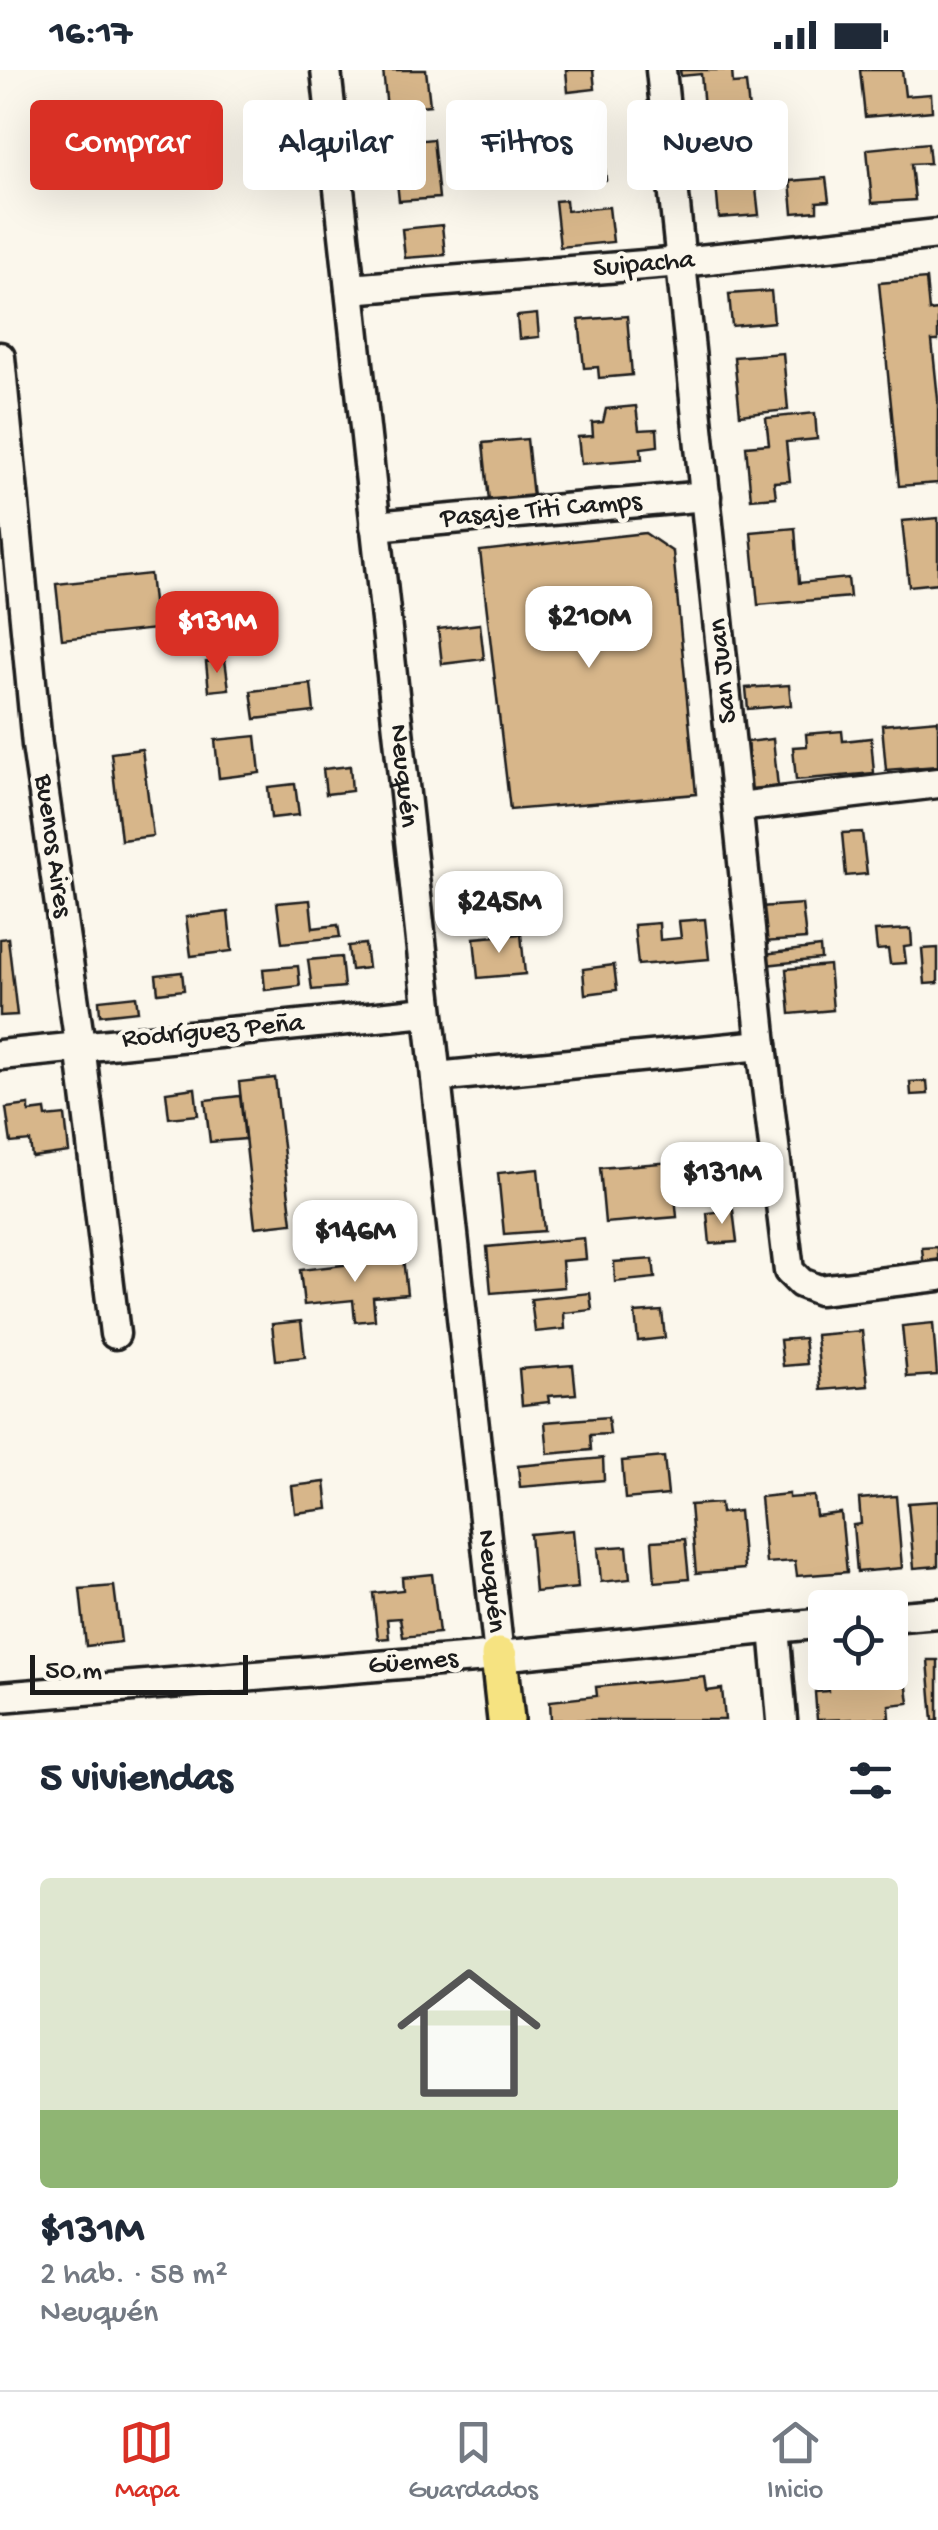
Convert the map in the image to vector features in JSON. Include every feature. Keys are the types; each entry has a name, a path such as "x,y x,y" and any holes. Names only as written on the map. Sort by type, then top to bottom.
{"main road":[{"name":"Neuquén","path":"499,1656 506,1720"}],"street":[{"name":"Neuquén","path":"326,70 499,1656"},
{"name":"San Juan","path":"661,70 789,1271 819,1290 938,1276"},
{"name":"Suipacha","path":"350,290 681,262 938,234"},
{"name":"Buenos Aires","path":"0,357 37,745 80,1045 115,1334"},
{"name":"Pasaje Titi Camps","path":"376,526 706,496"},
{"path":"739,807 938,783"},
{"name":"Rodríguez Peña","path":"0,1055 427,1012"},
{"path":"436,1077 762,1045"},
{"path":"908,1616 938,1613"},
{"name":"Güemes","path":"0,1697 499,1656 808,1625"},
{"path":"774,1628 782,1720"}],"building":[{"path":"383,70 426,70 430,105 426,105 426,100 386,100"},
{"path":"566,70 593,70 595,89 568,92"},
{"path":"680,70 732,70 733,84 746,83 748,100 703,100 701,74 681,76"},
{"path":"860,70 902,70 905,96 931,94 932,111 865,117"},
{"path":"433,139 439,198 399,201 398,190 426,190 426,140"},
{"path":"928,143 930,163 911,164 915,200 872,203 867,149"},
{"path":"826,178 829,201 817,202 817,211 793,213 790,181"},
{"path":"716,190 756,190 759,215 719,218"},
{"path":"566,200 567,211 609,207 613,242 560,247 555,201"},
{"path":"442,225 445,255 405,258 402,229"},
{"path":"926,279 929,311 938,310 938,341 932,341 938,399 938,483 899,486 879,283"},
{"path":"771,291 774,322 732,326 729,294"},
{"path":"537,314 539,337 519,339 517,316"},
{"path":"627,316 632,375 599,378 598,367 584,368 579,320"},
{"path":"783,353 788,410 740,415 734,357"},
{"path":"636,406 639,430 657,429 658,446 641,448 642,459 581,464 578,437 593,436 592,423 603,422 606,409"},
{"path":"815,413 817,439 786,442 790,481 774,482 776,497 751,499 746,446 769,444 766,418"},
{"path":"527,439 533,497 489,501 483,443"},
{"path":"938,518 938,583 909,586 902,521"},
{"path":"795,528 799,583 848,578 850,597 758,605 751,532"},
{"path":"645,533 673,552 696,794 510,810 480,551"},
{"path":"150,574 156,629 62,639 56,584"},
{"path":"480,624 484,659 442,664 438,629"},
{"path":"225,660 229,689 209,691 206,662"},
{"path":"311,684 314,712 255,719 251,691"},
{"path":"789,685 791,705 748,709 746,688"},
{"path":"938,720 938,766 886,770 882,725"},
{"path":"842,731 843,741 871,738 874,773 796,780 793,747 807,746 806,734"},
{"path":"256,736 260,773 219,778 215,740"},
{"path":"773,739 778,787 751,789 747,742"},
{"path":"142,749 153,836 121,840 111,753"},
{"path":"350,766 352,791 326,794 323,769"},
{"path":"295,784 299,815 271,818 268,787"},
{"path":"862,832 867,874 846,876 842,833"},
{"path":"515,879 518,910 467,914 464,884"},
{"path":"310,900 313,928 338,925 340,937 282,943 277,903"},
{"path":"802,904 806,939 763,942 760,907"},
{"path":"228,912 232,951 191,956 186,917"},
{"path":"705,919 709,959 638,965 634,925 659,923 660,940 681,938 679,921"},
{"path":"911,929 912,946 904,947 906,963 890,964 888,949 877,950 875,931"},
{"path":"521,934 525,974 478,978 474,938"},
{"path":"8,938 17,1015 0,1016 0,939"},
{"path":"365,944 368,968 351,970 348,946"},
{"path":"820,947 821,959 765,965 764,954"},
{"path":"938,948 938,983 925,984 922,949"},
{"path":"341,957 344,987 312,990 308,960"},
{"path":"614,965 617,990 585,994 583,969"},
{"path":"829,965 833,1010 790,1014 786,969"},
{"path":"298,966 300,986 265,990 263,969"},
{"path":"182,972 184,990 158,993 156,975"},
{"path":"136,996 138,1011 100,1015 99,1000"},
{"path":"275,1078 292,1223 255,1227 239,1082"},
{"path":"927,1081 928,1094 911,1095 910,1082"},
{"path":"195,1088 198,1115 169,1118 166,1092"},
{"path":"240,1096 245,1139 210,1142 205,1100"},
{"path":"29,1105 29,1112 45,1110 46,1117 65,1115 69,1152 32,1157 30,1141 11,1143 6,1108"},
{"path":"672,1162 677,1217 605,1223 600,1168"},
{"path":"538,1169 544,1231 504,1234 498,1173"},
{"path":"733,1210 737,1242 710,1244 707,1213"},
{"path":"584,1238 586,1259 562,1261 564,1287 491,1293 487,1247"},
{"path":"938,1247 938,1268 924,1269 922,1248"},
{"path":"403,1258 407,1294 373,1297 375,1320 355,1322 353,1300 304,1305 300,1270"},
{"path":"653,1259 655,1278 615,1282 614,1262"},
{"path":"590,1293 592,1310 564,1313 565,1329 535,1332 531,1299"},
{"path":"662,1311 665,1338 638,1341 635,1313"},
{"path":"301,1321 305,1357 276,1360 272,1324"},
{"path":"933,1323 937,1375 907,1377 902,1326"},
{"path":"862,1331 868,1386 821,1390 816,1335"},
{"path":"804,1338 807,1364 783,1366 780,1340"},
{"path":"573,1365 576,1394 548,1396 549,1402 522,1405 519,1369"},
{"path":"608,1417 610,1434 590,1435 591,1450 548,1454 545,1422"},
{"path":"664,1457 668,1495 625,1499 622,1461"},
{"path":"603,1458 604,1480 520,1487 518,1466"},
{"path":"325,1482 328,1509 295,1513 292,1486"},
{"path":"789,1494 789,1498 814,1496 816,1516 841,1513 847,1572 797,1576 795,1561 766,1563 760,1497"},
{"path":"896,1496 902,1568 857,1572 853,1525 861,1524 859,1499"},
{"path":"938,1501 938,1566 914,1568 908,1503"},
{"path":"720,1503 721,1513 739,1511 744,1569 696,1573 690,1505"},
{"path":"573,1530 578,1588 535,1592 530,1534"},
{"path":"685,1539 689,1579 655,1582 652,1541"},
{"path":"627,1546 630,1579 601,1582 598,1548"},
{"path":"432,1574 439,1633 403,1637 400,1618 387,1619 389,1638 378,1639 373,1593 403,1590 402,1577"},
{"path":"114,1586 121,1642 86,1646 80,1589"},
{"path":"928,1660 938,1660 938,1720 933,1720"},
{"path":"705,1677 707,1691 722,1689 725,1720 551,1720 550,1701 597,1696 596,1687"},
{"path":"907,1690 909,1703 889,1705 890,1718 817,1720 815,1692"}]}
